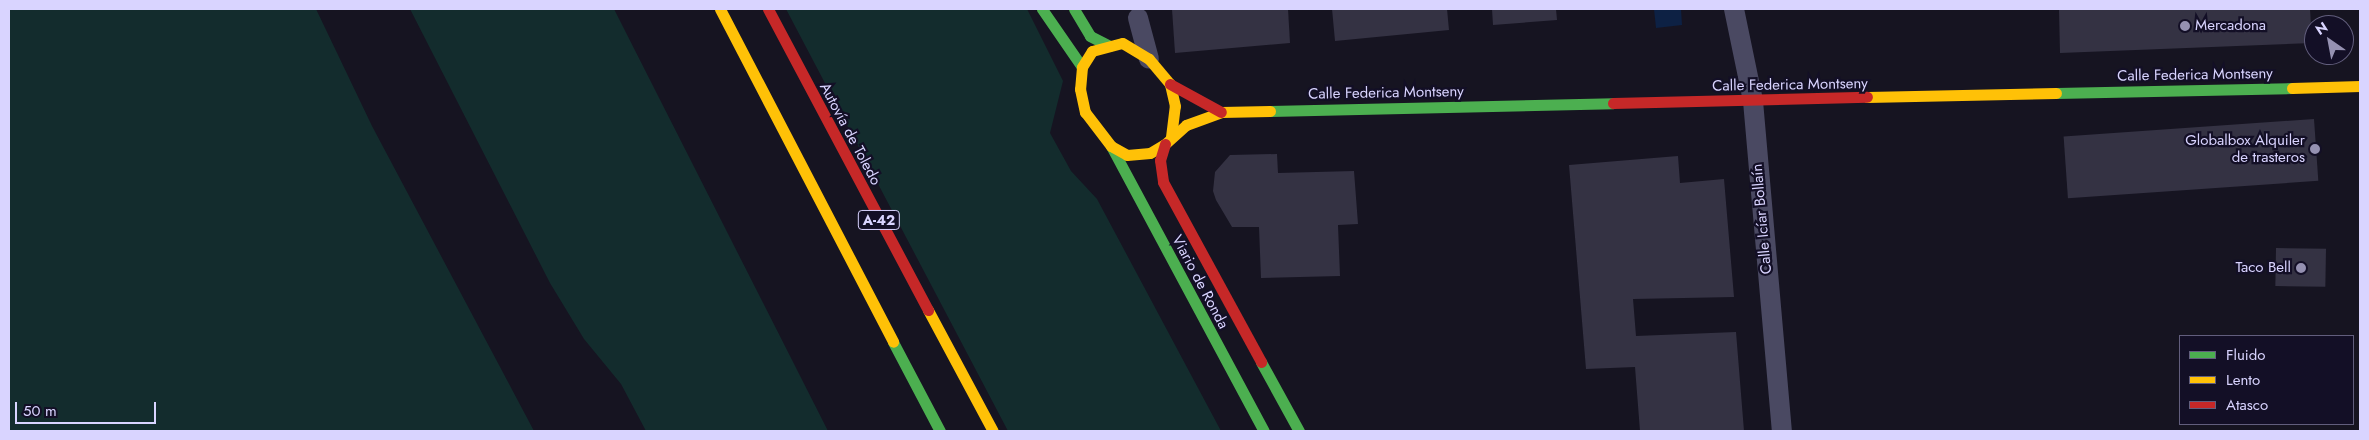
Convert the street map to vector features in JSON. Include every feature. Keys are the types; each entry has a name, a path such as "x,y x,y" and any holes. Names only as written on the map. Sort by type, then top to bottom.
{"main road":[{"name":"A-42","path":"720,9 940,431"},
{"name":"Autovía de Toledo","path":"768,9 993,431"},
{"path":"1042,9 1082,67"},
{"path":"1074,9 1090,36 1138,49 1170,84 1175,106 1168,140 1150,153 1127,155 1111,146 1085,112 1080,89 1082,67 1092,51 1116,44"},
{"name":"Calle Federica Montseny","path":"1170,84 1221,112"},
{"name":"Calle Federica Montseny","path":"1168,140 1186,125 1221,112 2360,86"},
{"name":"Viario de Ronda","path":"1168,140 1160,160 1163,182 1299,431"},
{"name":"Viario de Ronda","path":"1111,146 1264,431"}],"street":[{"name":"Calle Icíar Bollaín","path":"1734,9 1753,101 1782,431"},
{"path":"1116,44 1139,14"},
{"path":"1139,14 1149,59"}],"green space":[{"path":"9,9 316,9 372,126 534,431 9,431"},
{"path":"410,9 614,9 828,431 646,431 621,384 584,339 550,283"},
{"path":"786,9 1027,9 1063,81 1050,133 1071,171 1097,199 1221,431 1008,431"}],"water":[{"path":"1654,9 1681,9 1682,25 1656,28"}],"building":[{"path":"1172,9 1288,9 1290,43 1175,53"},
{"path":"1332,9 1447,9 1449,30 1335,41"},
{"path":"1492,9 1556,9 1557,20 1493,25"},
{"name":"Mercadona","path":"2059,9 2310,9 2310,15 2304,15 2304,43 2060,53"},
{"path":"2314,119 2318,181 2068,198 2064,137"},
{"path":"1277,154 1278,173 1354,171 1358,224 1338,225 1340,276 1261,278 1259,227 1232,227 1216,200 1213,191 1215,172 1230,155"},
{"path":"1678,156 1680,183 1724,179 1734,297 1633,299 1636,336 1736,332 1744,431 1640,431 1635,367 1586,369 1569,165"},
{"name":"Taco Bell","path":"2276,248 2326,249 2325,287 2275,286"}],"traffic: fast":[{"path":"1042,9 1082,67"},
{"path":"1074,9 1090,36 1110,46"},
{"path":"2056,93 2292,88"},
{"path":"1270,111 1613,103"},
{"path":"1111,146 1264,431"},
{"path":"893,342 940,431"},
{"path":"1261,362 1299,431"}],"traffic: slow":[{"path":"720,9 893,342"},
{"path":"1171,137 1175,106 1170,84 1149,59 1122,43 1092,51 1082,67 1080,89 1085,112 1111,146 1127,155 1150,153 1165,144 1186,125 1221,112 1270,111"},
{"path":"2292,88 2360,86"},
{"path":"1867,97 2056,93"},
{"path":"928,310 993,431"}],"traffic: jam":[{"path":"768,9 928,310"},
{"path":"1170,84 1221,112"},
{"path":"1613,103 1867,97"},
{"path":"1165,144 1160,160 1163,182 1261,362"}],"place":[{"name":"Mercadona","path":"2185,26"},
{"name":"Globalbox Alquiler de trasteros","path":"2315,149"},
{"name":"Taco Bell","path":"2301,268"}]}
